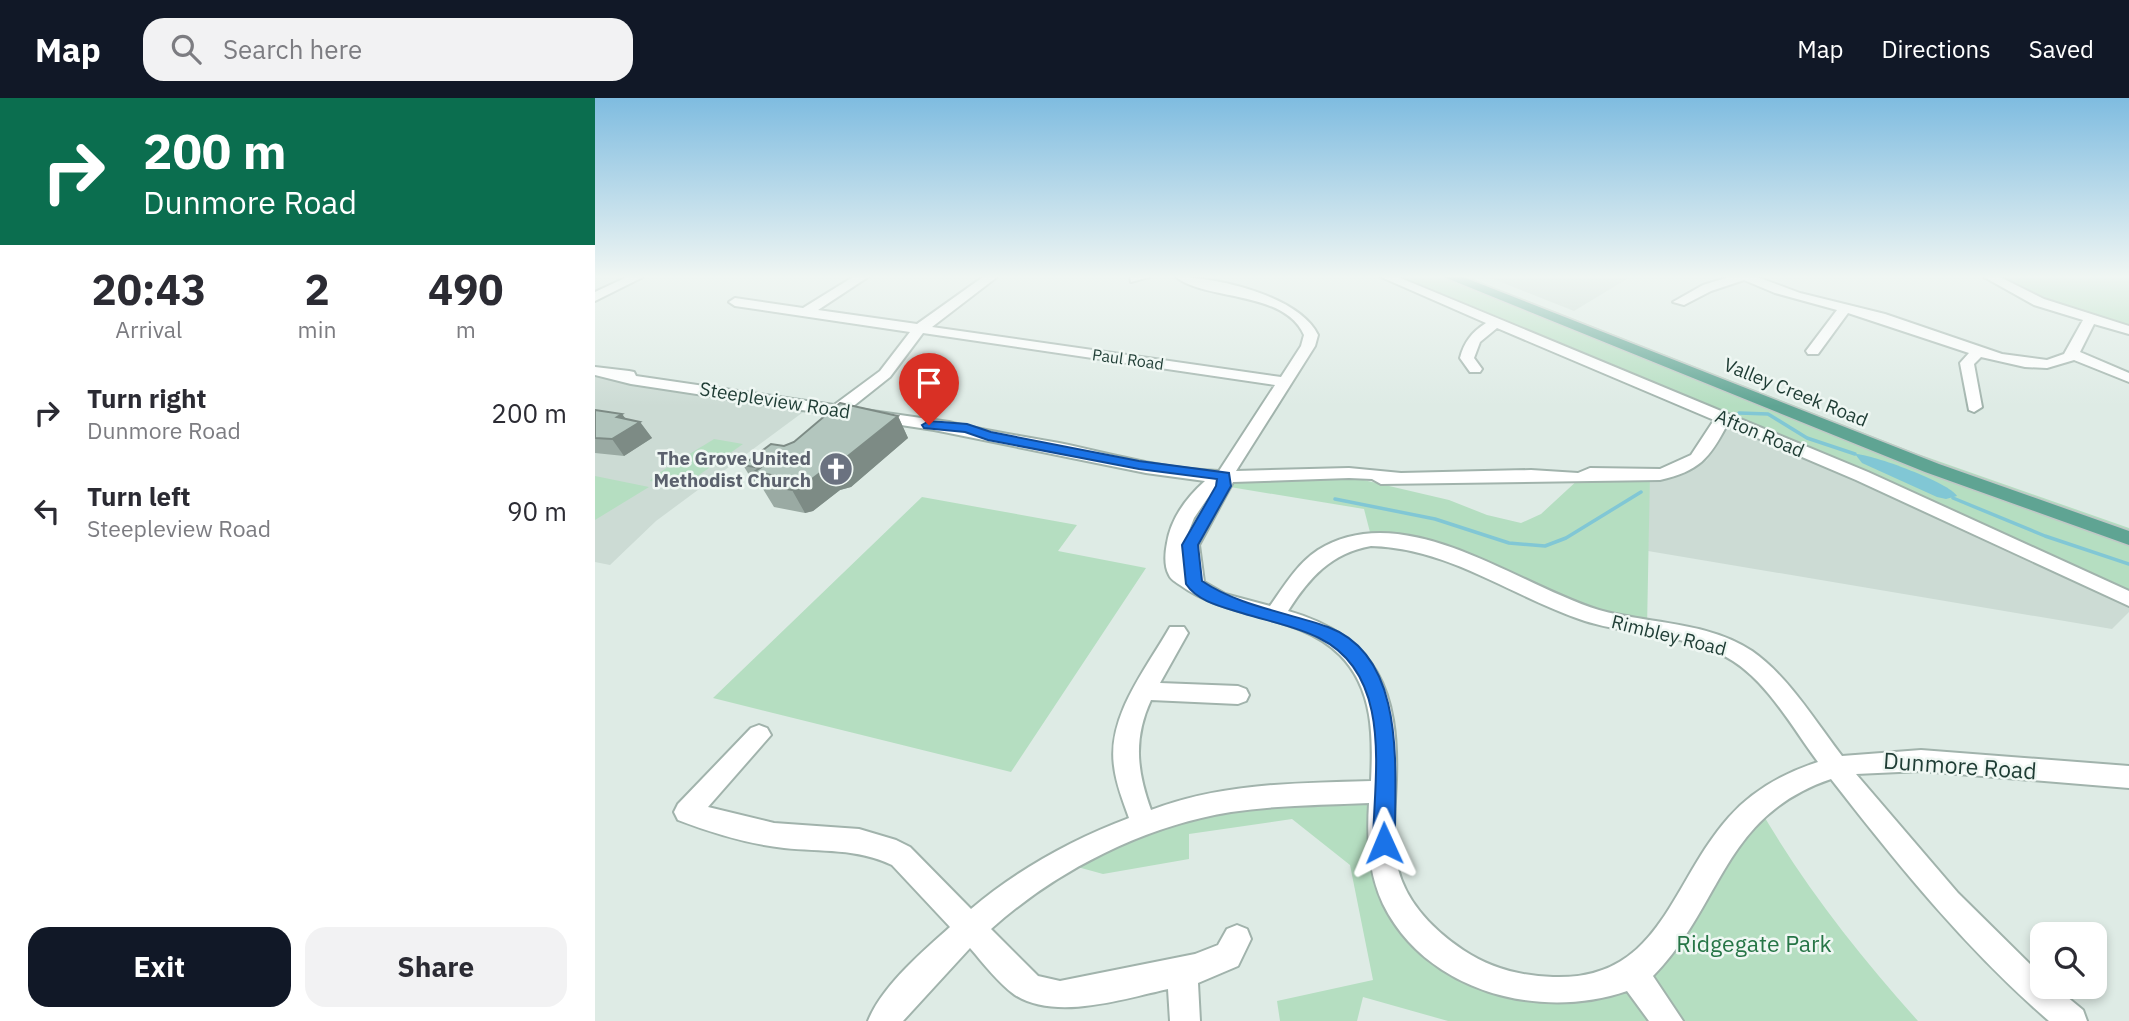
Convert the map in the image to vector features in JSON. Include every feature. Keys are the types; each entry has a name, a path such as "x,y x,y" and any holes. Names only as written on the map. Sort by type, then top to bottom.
{"main road":[{"name":"Valley Creek Road","path":"1560,320 1941,471 2129,538"},
{"name":"Valley Creek Road","path":"1587,320 1947,460 2129,524"}],"street":[{"name":"Paul Road","path":"855,320 1285,382"},
{"path":"838,410 885,374 899,352 932,320"},
{"name":"Dunmore Road","path":"1304,320 1311,331 1309,343 1224,476 1224,486 1190,545 1194,584 1214,597 1325,633 1347,647 1365,672 1379,695 1385,724 1385,867 1392,891 1417,933 1449,963 1495,988 1547,999 1573,998 1604,990 1633,974 1652,957 1735,830 1750,813 1781,788 1836,766 1859,761 1908,759 2129,777"},
{"name":"Afton Road","path":"1490,320 1909,497 2129,599"},
{"path":"1813,351 1836,320"},
{"path":"1889,320 1979,351 2034,363 2056,362 2072,354 2089,320"},
{"path":"2094,320 2129,330"},
{"path":"1475,369 1467,358 1471,343 1497,323"},
{"path":"1974,407 1967,363 1979,351"},
{"path":"2072,354 2129,378"},
{"name":"Steepleview Road","path":"595,371 616,374 628,380 939,426 961,434 988,436 1130,464 1224,476 1345,476 1374,479 1394,476 1580,478 1603,474 1650,474 1683,467 1703,452 1723,417"},
{"name":"Rimbley Road","path":"1275,615 1305,570 1334,550 1372,540 1417,544 1591,615 1702,639 1741,654 1767,679 1945,899 2028,984 2072,1021"},
{"path":"1143,825 1126,772 1125,755 1132,718 1177,633"},
{"path":"1146,691 1238,695"},
{"path":"759,735 687,812 763,833 832,836 888,848 901,856 1022,982 1049,995 1077,994 1182,972 1224,959 1231,953 1237,939"},
{"path":"883,1021 908,990 972,928 1032,882 1063,863 1143,825 1238,800 1383,792"},
{"path":"1182,972 1185,1021"},
{"path":"1633,974 1668,1021"}],"shaded area":[{"path":"595,371 810,407 656,521 610,565 595,562"},
{"path":"1732,428 1831,468 2129,604 2129,612 2112,629 1648,551 1649,480 1674,476 1696,468 1707,460 1726,429"}],"green space":[{"path":"1500,320 1548,320 1950,481 2129,545 2129,591 1873,476"},
{"path":"1569,320 1578,320 1918,454 2129,528 2129,533 2025,498"},
{"path":"2106,320 2129,320 2129,327"},
{"path":"714,439 743,444 682,487 650,481 669,466"},
{"path":"1650,474 1647,628 1431,549 1372,540 1364,509 1224,486 1224,476 1342,475 1449,500 1487,515 1521,523 1541,514 1580,478"},
{"path":"595,476 649,487 595,520"},
{"path":"922,497 1077,525 1058,551 1146,568 1011,772 713,698"},
{"name":"Ridgegate Park","path":"1383,792 1385,867 1449,963 1604,990 1758,806 1832,918 1918,1021 1448,1021 1363,997 1357,1021 1280,1021 1277,1001 1373,980 1350,865 1292,819 1189,834 1189,859 1103,874 1063,863 1174,814"}],"water":[{"path":"1855,454 1910,470 1941,484 1957,496 1946,499 1937,497 1862,463"}],"building":[{"path":"840,403 898,416 838,464 828,467 800,488 792,490 760,484 772,475 754,472 760,468 743,465 771,444 784,446 794,442"},
{"path":"595,410 622,414 617,417 640,422 612,439 595,438"}],"waterway":[{"path":"1739,413 1768,414 1807,438 1855,454"},
{"path":"1335,499 1435,519 1509,543 1545,546 1566,538 1641,492"},
{"path":"1953,498 2045,536 2129,564"}],"place":[{"name":"The Grove United Methodist Church","path":"836,469"}],"route":[{"path":"929,425 967,428 988,436 1104,459 1193,474 1224,476 1224,486 1195,531 1190,545 1194,584 1214,597 1325,633 1347,647 1361,665 1379,695 1385,724 1384,843"}]}
